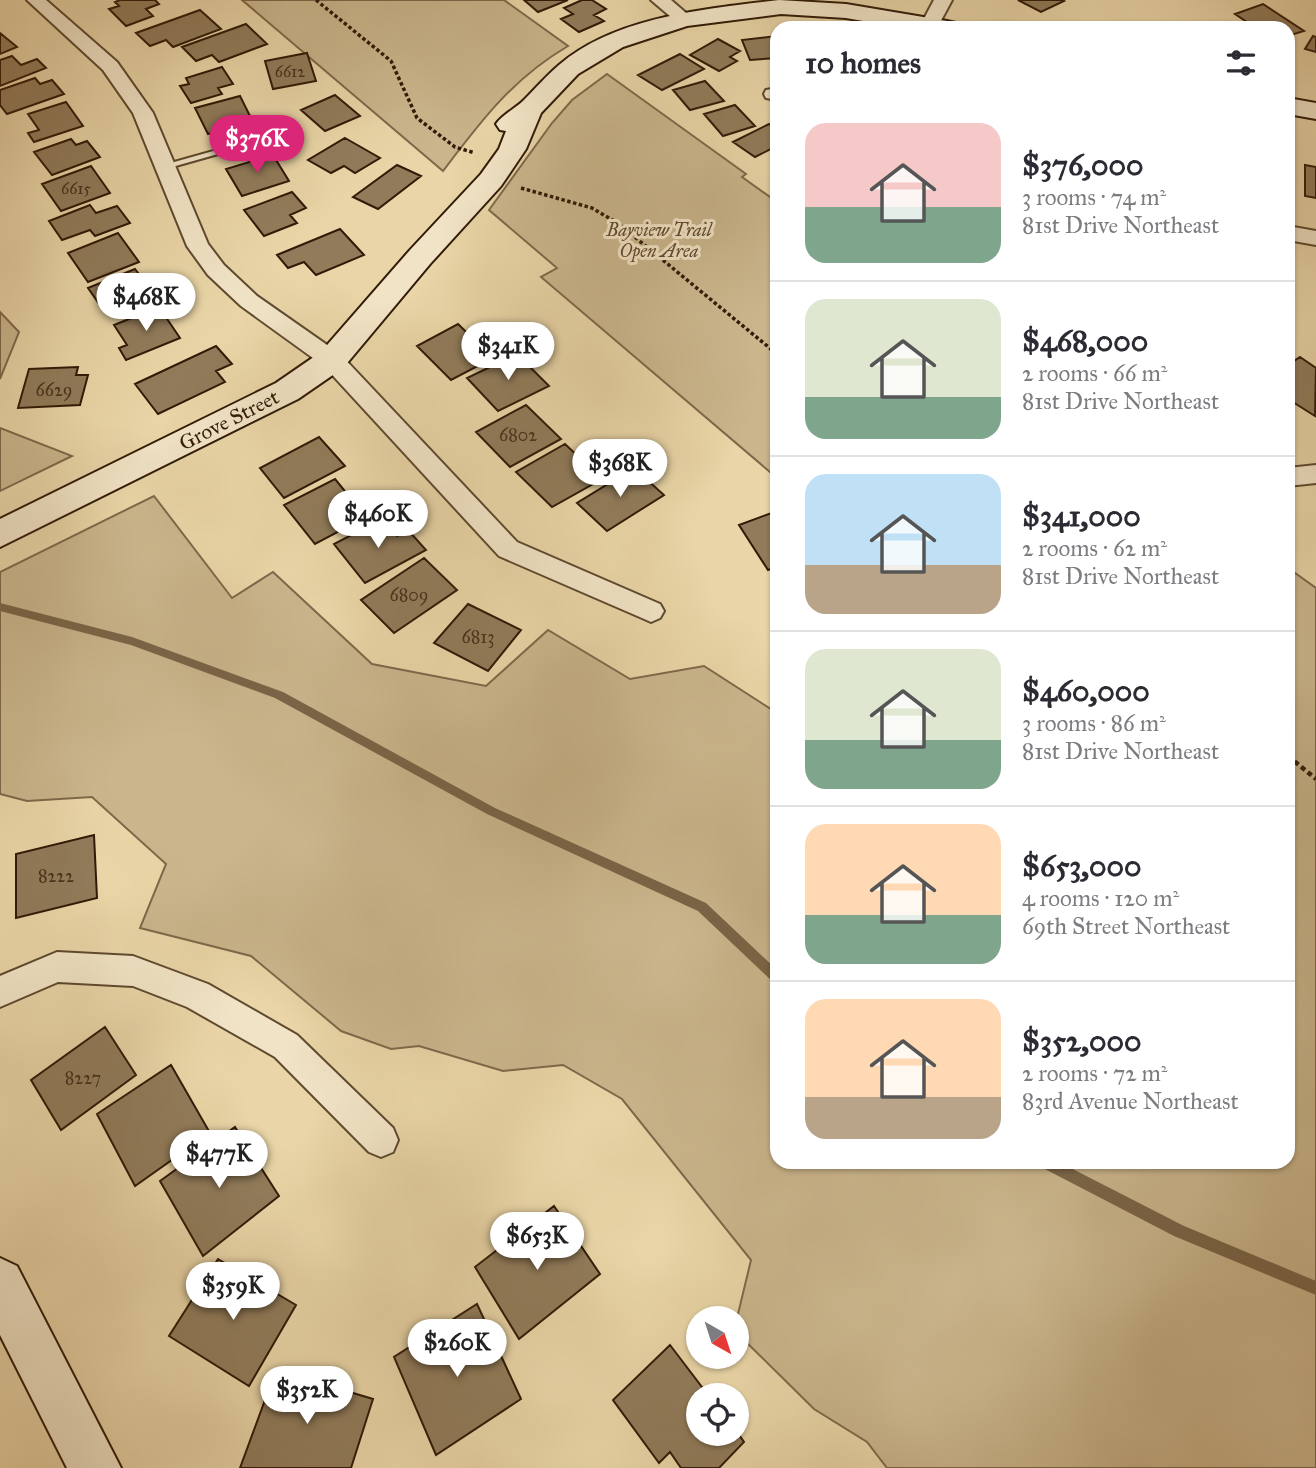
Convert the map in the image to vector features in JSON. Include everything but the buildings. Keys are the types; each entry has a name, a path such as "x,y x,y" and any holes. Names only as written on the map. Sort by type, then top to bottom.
{"street":[{"path":"660,0 684,19"},
{"path":"937,21 943,0"},
{"path":"42,1 110,66 143,113 198,246 216,270 249,301 332,360 508,549 651,611"},
{"name":"Grove Street","path":"0,534 287,391 332,360 420,257 491,180 513,149 529,110 569,69 614,42 684,19 781,7 846,11 902,21"},
{"path":"1295,107 1316,111"},
{"path":"1295,234 1316,238"},
{"path":"1295,476 1316,474"},
{"path":"0,992 57,967 133,971 197,995 286,1046 381,1140"},
{"path":"0,1283 95,1468"}],"lane":[{"path":"165,166 292,132"}],"path":[{"path":"316,0 391,61 417,118 455,147 470,152"},
{"path":"516,187 592,208 619,224 770,349"},
{"path":"1295,762 1316,779"}],"green space":[{"path":"242,0 504,0 568,46 530,72 499,102 443,171"},
{"name":"Bayview Trail Open Area","path":"607,74 746,174 742,177 770,197 770,472 541,277 557,268 489,210 552,123 572,100"},
{"path":"0,312 19,332 0,379"},
{"path":"0,428 72,456 0,491"},
{"path":"154,496 232,598 273,572 372,664 486,686 548,630 630,679 704,666 770,708 770,1169 1295,1169 1295,573 1316,588 1316,1468 887,1468 867,1442 814,1409 749,1345 749,1306 740,1306 751,1260 622,1099 563,1065 503,1071 419,1046 391,1049 341,1031 251,956 140,928 166,864 92,797 27,801 0,794 0,572"}],"waterway":[{"path":"0,607 132,641 279,695 491,811 702,907 770,971"},
{"path":"1059,1169 1179,1231 1316,1288"}]}
